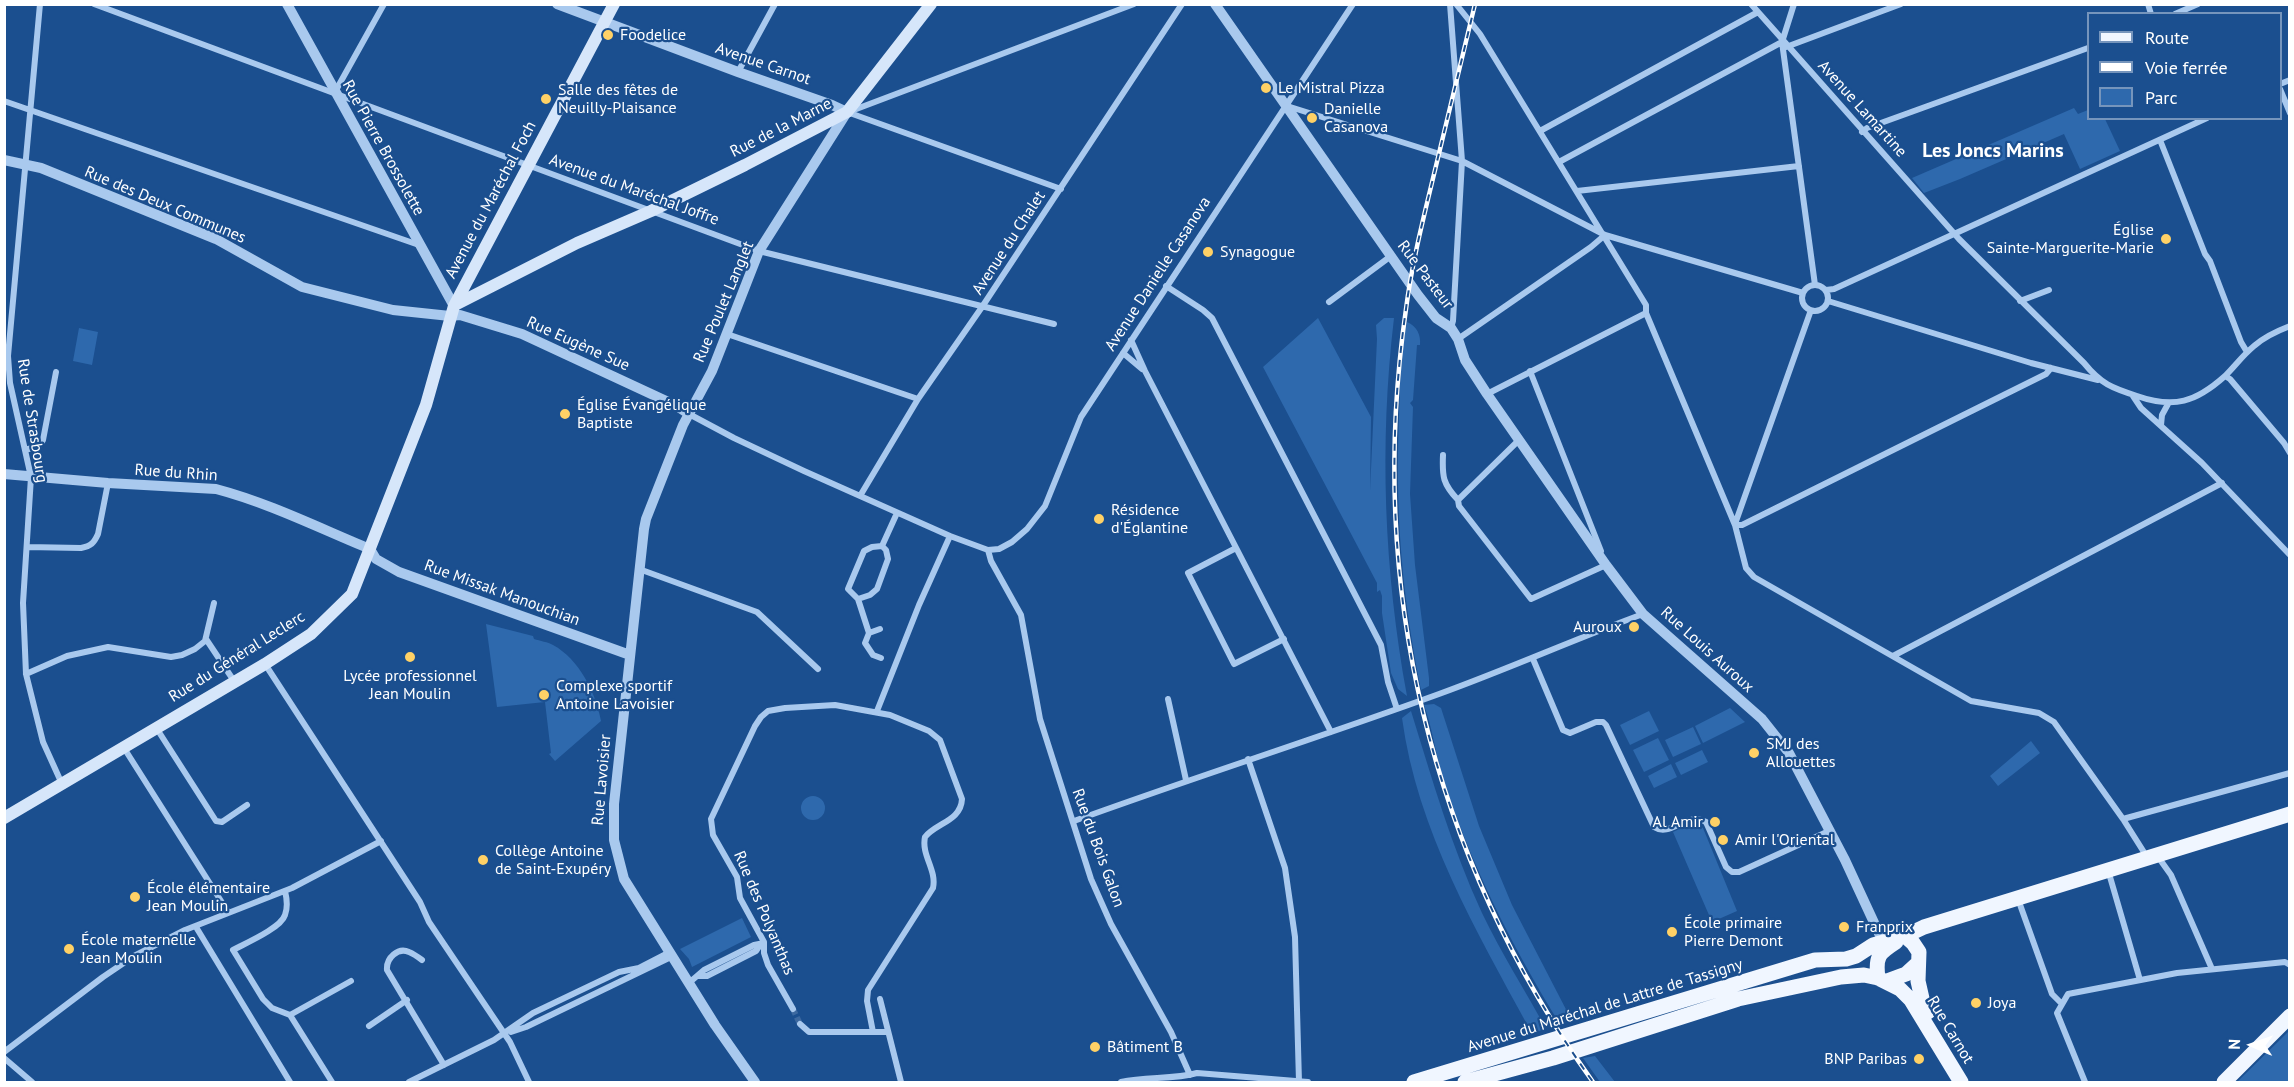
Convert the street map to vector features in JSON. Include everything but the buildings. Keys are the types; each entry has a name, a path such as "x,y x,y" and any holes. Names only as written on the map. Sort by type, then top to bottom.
{"main road":[{"name":"Avenue du Maréchal Foch","path":"452,311 527,165 614,4"},
{"path":"847,112 931,4"},
{"name":"Rue de la Marne","path":"452,311 577,243 651,211 814,131 847,112"},
{"name":"Rue du Général Leclerc","path":"4,818 265,664 311,634 352,594 426,405 452,311"},
{"name":"Avenue du Maréchal de Lattre de Tassigny","path":"1414,1083 1807,962 1853,957 1873,945 2289,813"},
{"path":"1905,936 1917,947 1918,963 1906,974 1883,979 1876,966 1880,954 1905,936"},
{"name":"Rue Carnot","path":"1918,963 1918,981 1924,1006 1970,1083"},
{"name":"Avenue du Maréchal de Lattre de Tassigny","path":"1465,1083 1553,1058 1738,999 1841,977 1864,975 1883,979"},
{"name":"Rue Carnot","path":"1883,979 1900,989 1911,1000 1961,1083"},
{"path":"2224,1083 2289,1016"}],"street":[{"name":"Rue de Strasbourg","path":"40,4 8,356 10,383 31,477 23,603 26,674 43,742 62,784"},
{"name":"Avenue du Maréchal Joffre","path":"94,4 759,251 1054,324"},
{"name":"Rue Pierre Brossolette","path":"287,4 452,311"},
{"path":"335,92 384,4"},
{"name":"Avenue Carnot","path":"557,4 1061,189"},
{"path":"738,72 775,4"},
{"name":"Rue de la Marne","path":"847,112 1134,4"},
{"name":"Avenue du Chalet","path":"860,496 918,399 1061,189 1182,4"},
{"name":"Rue Pasteur","path":"1215,4 1436,318 1451,328 1458,339 1465,360 1487,394 1606,565"},
{"name":"Avenue Danielle Casanova","path":"988,550 999,549 1019,537 1045,506 1055,486 1076,426 1353,4"},
{"path":"1450,4 1462,161 1451,328"},
{"path":"1456,4 1475,27 1646,305 1646,313 1735,525 1746,568 1754,577 1971,700 2039,712 2054,722 2123,819 2172,875 2212,969"},
{"name":"Avenue Lamartine","path":"1751,4 1954,234 2084,363 2098,380 2133,395 2142,408 2222,483 2289,555"},
{"path":"1794,4 1784,44 1815,285"},
{"path":"1559,162 1784,44 1901,4"},
{"path":"2180,12 2198,4"},
{"path":"1540,131 1758,12"},
{"path":"1862,132 1867,128 2087,48"},
{"path":"2282,94 2289,112"},
{"path":"4,101 419,246"},
{"path":"1286,105 1462,161 1605,235 1803,293"},
{"name":"Rue Poulet Langlet","path":"689,414 697,402 727,334 759,251 847,112"},
{"path":"1828,301 1821,309 1811,310 1804,304 1803,293 1808,287 1815,285 1826,290 1834,289 2202,120"},
{"path":"2160,140 2247,352"},
{"name":"Rue des Deux Communes","path":"4,160 41,168 216,239 302,287 379,308 452,311"},
{"path":"1577,191 1799,166"},
{"path":"1458,339 1591,248 1605,235"},
{"path":"1329,302 1392,256"},
{"path":"1166,286 1212,318 1381,645 1388,682 1397,709"},
{"path":"1826,290 1828,301"},
{"path":"2020,301 2049,290"},
{"path":"1828,301 2098,380"},
{"path":"1735,525 1811,310"},
{"name":"Rue Eugène Sue","path":"452,311 522,334 677,406 689,414"},
{"path":"1487,394 1646,313"},
{"path":"2133,395 2168,404 2187,401 2225,376 2247,352 2270,334 2289,326"},
{"path":"727,334 918,399"},
{"path":"1131,340 1331,732"},
{"path":"1123,353 1145,371"},
{"path":"1735,525 1742,525 1795,499 2046,374 2051,368"},
{"name":"Rue Louis Auroux","path":"1530,371 1606,565 1643,614 1762,719 1789,753 1883,942"},
{"path":"25,450 39,446 43,440 56,372"},
{"path":"2225,376 2287,440 2289,453"},
{"path":"2162,425 2162,415 2168,404"},
{"path":"689,414 734,438 897,513 988,550"},
{"name":"Rue Lavoisier","path":"689,414 644,525 614,804 614,840 624,879 672,954 694,979 715,1025 755,1083"},
{"path":"1458,500 1519,440"},
{"path":"1443,455 1442,470 1445,487 1458,500 1460,506 1531,598 1606,565"},
{"name":"Rue du Rhin","path":"4,474 216,489 275,509 370,549"},
{"path":"27,547 89,547 98,534 108,483"},
{"path":"1893,656 2222,483"},
{"path":"882,546 897,513"},
{"path":"877,711 919,605 950,536"},
{"path":"881,658 873,655 865,643 869,633 858,599 848,589 862,555 867,549 882,546"},
{"path":"858,599 870,595 876,589 888,559 886,550 882,546"},
{"path":"1236,548 1188,573 1234,664 1284,639"},
{"name":"Rue Missak Manouchian","path":"370,549 376,559 399,573 630,655"},
{"name":"Rue du Bois Galon","path":"988,550 991,561 1021,615 1040,719 1091,879 1111,924 1171,1032 1190,1075"},
{"path":"639,570 760,613 818,669"},
{"path":"26,674 67,656 108,647 177,657 195,649 206,639 214,603"},
{"path":"1074,821 1186,780 1397,709 1533,659 1643,614"},
{"path":"869,633 880,629"},
{"path":"206,639 234,681"},
{"path":"1533,659 1563,730 1570,733 1596,722 1603,722 1606,725 1654,827 1664,830 1692,818 1706,822 1726,867 1732,872 1739,872 1829,831"},
{"path":"265,664 420,902 429,922 504,1034 529,1083"},
{"path":"1168,699 1186,780"},
{"name":"Rue des Polyanthas","path":"793,1009 765,957 762,944 740,898 737,877 712,835 710,825 712,814 758,720 768,711 835,705 877,711 938,736 962,803 956,814 925,837 924,844 934,875 933,888 868,990 867,1001 873,1032"},
{"path":"156,727 216,821 222,822 247,806"},
{"path":"124,748 228,912"},
{"path":"1248,759 1285,868 1296,937 1299,1082"},
{"path":"2123,819 2289,773"},
{"path":"4,1052 102,976 134,956 228,912 285,891 381,841"},
{"path":"2108,870 2140,980"},
{"path":"285,891 287,903 285,916 279,924 233,950 263,999 272,1008 290,1015 332,1083"},
{"path":"2017,898 2052,994 2061,1003"},
{"path":"196,927 290,1083"},
{"path":"694,979 704,970 754,945 762,944"},
{"path":"422,960 408,951 401,950 390,956 386,963 387,970 444,1065"},
{"path":"409,1083 504,1034 533,1013 618,972 639,968 672,954"},
{"path":"2085,1083 2057,1013 2068,994 2212,969 2285,962 2289,965"},
{"path":"290,1015 351,981"},
{"path":"880,999 900,1083"},
{"path":"369,1026 407,1000"},
{"path":"800,1024 809,1032 888,1032"},
{"path":"4,1058 32,1083"},
{"path":"1121,1083 1136,1079 1197,1074 1308,1083"}],"green space":[{"path":"2074,108 2078,114 2087,110 2087,120 2105,120 2120,151 2080,169 2064,134 1924,193 1912,178"},
{"path":"1318,318 1371,417 1370,491 1376,325 1384,318 1394,318 1386,413 1386,507 1393,602 1407,696 1398,689 1391,673 1382,613 1382,596 1380,590 1377,592 1377,583 1263,367"},
{"path":"1407,322 1416,328 1420,341 1420,345 1417,345 1413,400 1410,403 1413,407 1410,494 1415,565 1429,678 1429,686 1421,690 1409,621 1399,521 1400,381"},
{"path":"79,328 98,332 92,365 73,361"},
{"name":"Complexe sportif Antoine Lavoisier","path":"486,624 533,636 534,639 553,645 571,659 585,678 595,699 601,721 555,761 549,754 551,753 545,702 497,707"},
{"path":"1434,704 1441,708 1479,826 1512,905 1572,1021 1560,1024 1508,933 1478,870 1441,772 1424,705"},
{"path":"1730,708 1745,722 1703,743 1695,726"},
{"path":"1411,711 1443,813 1471,888 1497,943 1546,1029 1539,1031 1529,1028 1451,878 1421,800 1410,759 1402,718"},
{"path":"1649,711 1659,731 1630,745 1620,725"},
{"path":"1693,727 1701,744 1673,757 1665,740"},
{"path":"1658,738 1669,760 1644,772 1633,750"},
{"path":"2031,741 2040,753 1998,786 1990,776"},
{"path":"1702,750 1708,762 1681,775 1675,763"},
{"path":"1671,764 1677,777 1654,788 1648,776"},
{"path":"813,796 821,800 825,808 821,816 813,820 805,816 801,808 805,800"},
{"path":"1690,824 1703,828 1737,911 1712,922 1673,832"},
{"path":"742,918 751,937 692,967 689,959 680,949"},
{"path":"2289,1031 2289,1082 2237,1082"},
{"path":"1595,1056 1615,1082 1600,1082 1583,1058"}],"tunnel":[{"path":"793,1009 800,1024"}],"railway":[{"path":"1475,4 1419,239 1406,309 1396,412 1395,515 1405,615 1423,714 1452,810 1489,904 1537,995 1593,1082"}],"place":[{"name":"Foodelice","path":"608,35"},
{"name":"Le Mistral Pizza","path":"1266,88"},
{"name":"Salle des fêtes de Neuilly-Plaisance","path":"546,99"},
{"name":"Danielle Casanova","path":"1312,118"},
{"name":"Église Sainte-Marguerite-Marie","path":"2166,239"},
{"name":"Synagogue","path":"1208,252"},
{"name":"Église Évangélique Baptiste","path":"565,414"},
{"name":"Résidence d'Églantine","path":"1099,519"},
{"name":"Auroux","path":"1634,627"},
{"name":"Lycée professionnel Jean Moulin","path":"410,657"},
{"name":"Complexe sportif Antoine Lavoisier","path":"544,695"},
{"name":"SMJ des Allouettes","path":"1754,753"},
{"name":"Al Amir","path":"1715,822"},
{"name":"Amir l'Oriental","path":"1723,840"},
{"name":"Collège Antoine de Saint-Exupéry","path":"483,860"},
{"name":"École élémentaire Jean Moulin","path":"135,897"},
{"name":"Franprix","path":"1844,927"},
{"name":"École primaire Pierre Demont","path":"1672,932"},
{"name":"École maternelle Jean Moulin","path":"69,949"},
{"name":"Joya","path":"1976,1003"},
{"name":"Bâtiment B","path":"1095,1047"},
{"name":"BNP Paribas","path":"1919,1059"}],"district":[{"name":"Les Joncs Marins","path":"1993,151"}]}
